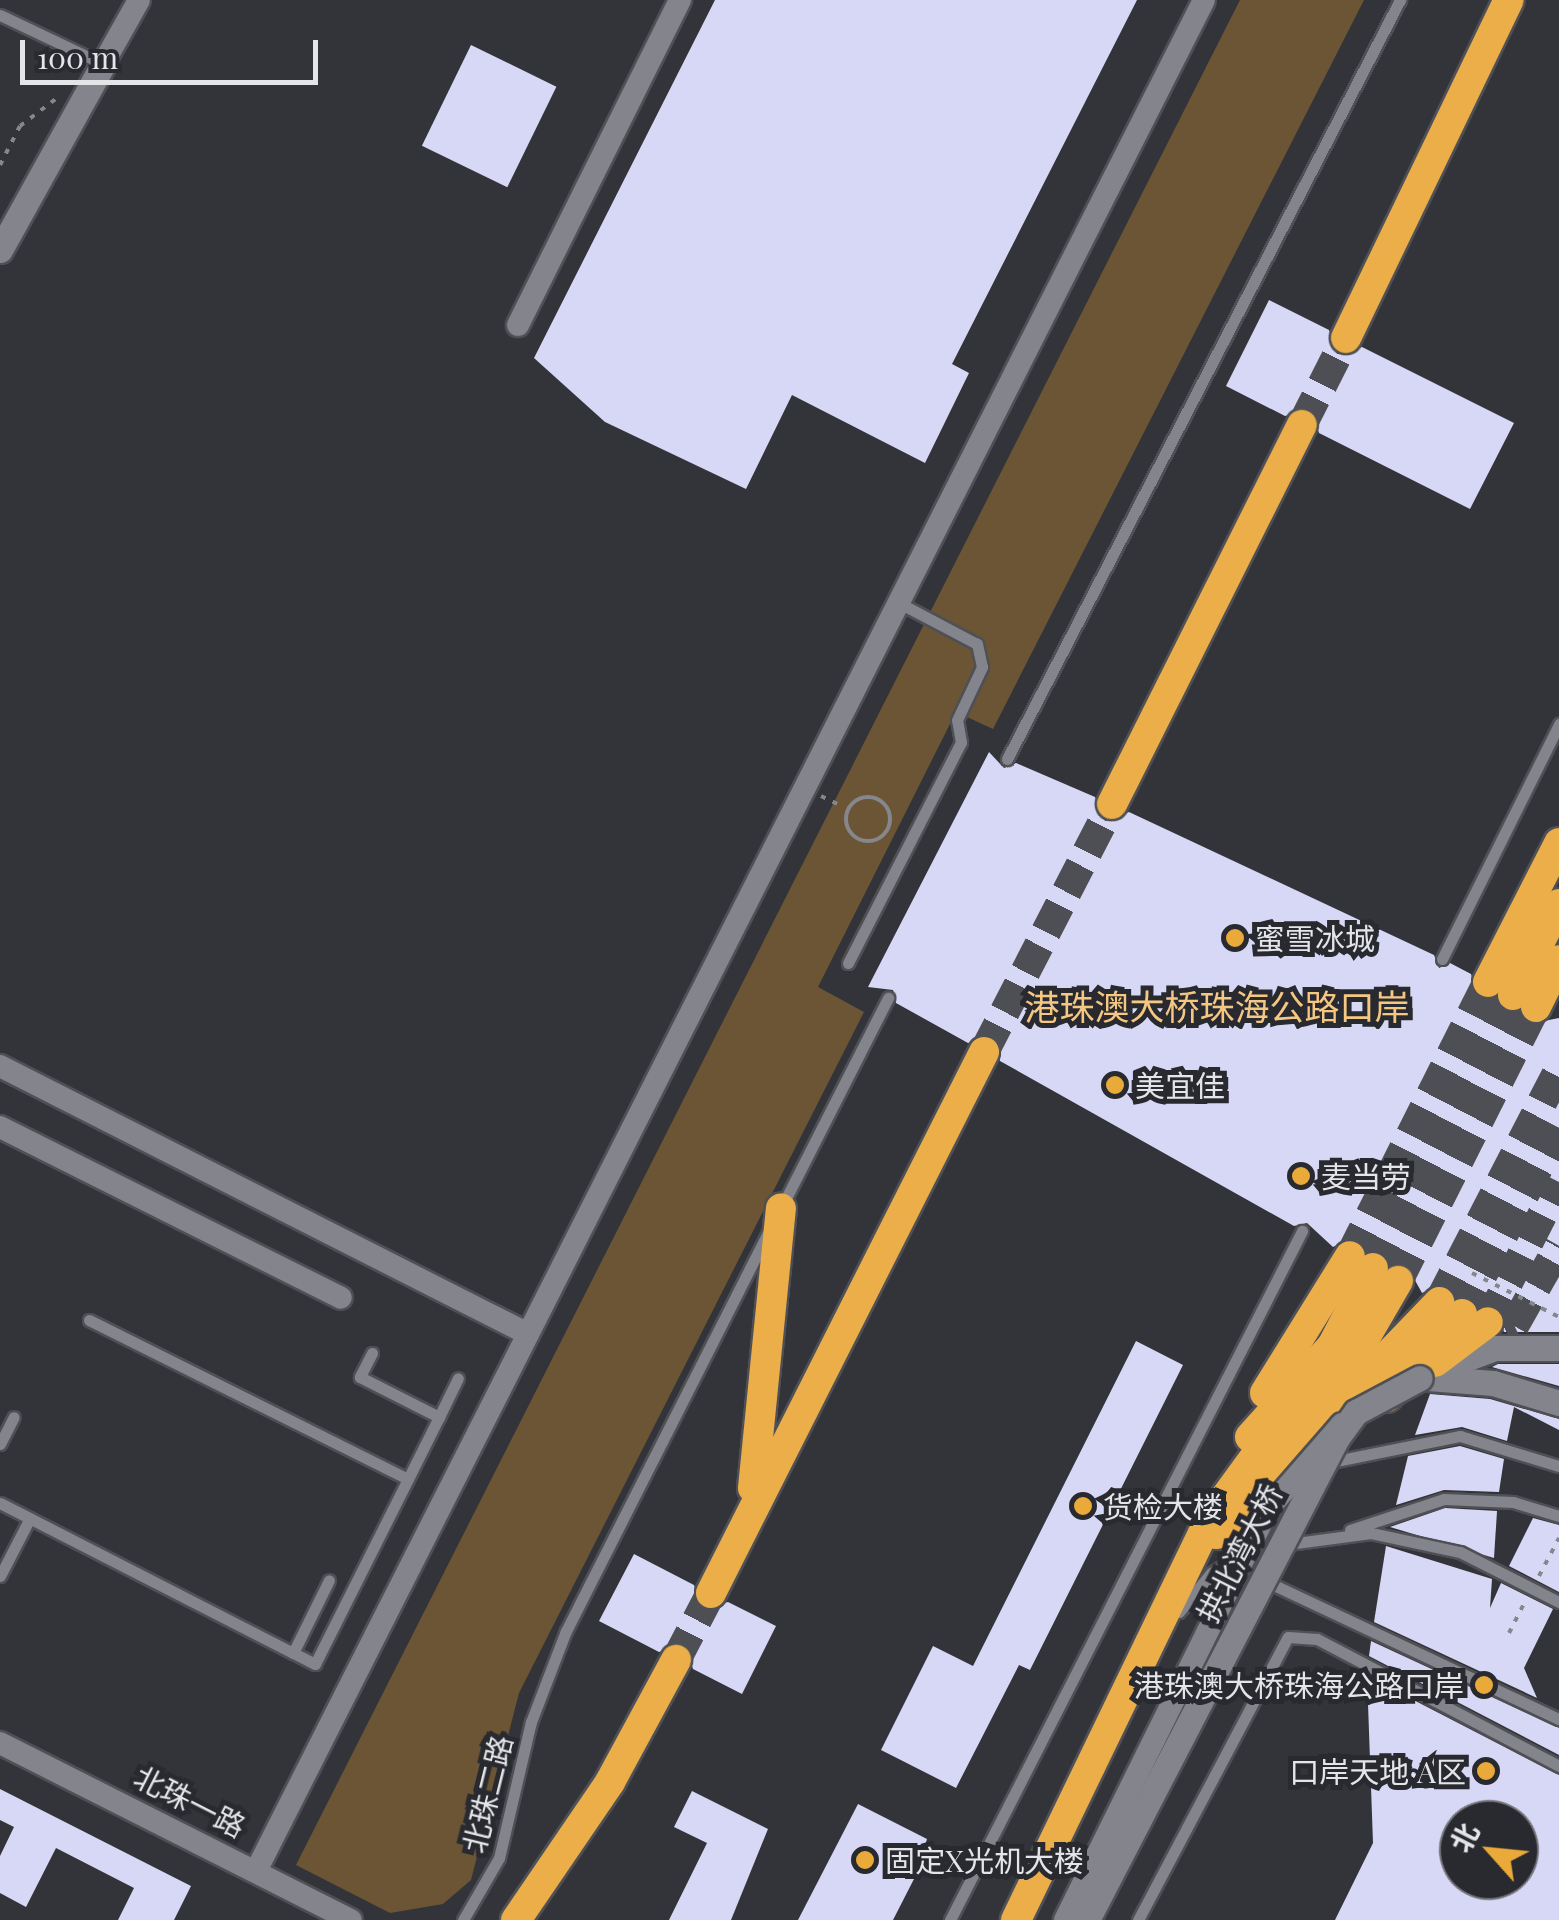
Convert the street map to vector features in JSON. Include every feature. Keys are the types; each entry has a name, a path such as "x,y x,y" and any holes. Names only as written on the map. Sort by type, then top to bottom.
{"highway":[{"path":"1346,338 1510,0"},
{"path":"1112,804 1302,425"},
{"path":"1512,995 1559,843"},
{"path":"1512,995 1559,904"},
{"path":"1512,995 1559,960"},
{"path":"711,1593 984,1052"},
{"path":"744,1527 781,1208"},
{"path":"1016,1920 1191,1554 1215,1524 1272,1432 1354,1361 1374,1268 1332,1346 1253,1431 1215,1524"},
{"path":"1463,1313 1390,1394 1215,1524 1463,1313"},
{"path":"516,1920 610,1782 676,1660"}],"main road":[{"path":"0,250 103,64"},
{"path":"1356,1412 1420,1378 1495,1348 1559,1348"},
{"path":"1420,1378 1493,1383 1559,1403"},
{"name":"拱北湾大桥","path":"1087,1920 1356,1412"}],"street":[{"path":"103,64 139,0"},
{"path":"518,325 680,0"},
{"path":"256,1870 1204,0"},
{"path":"0,1066 528,1334"},
{"path":"0,1127 341,1298"},
{"path":"1066,1920 1269,1508 1356,1412"},
{"name":"北珠一路","path":"0,1742 351,1920"}],"lane":[{"path":"1007,759 1400,0"},
{"path":"0,15 103,64"},
{"path":"848,963 961,742 957,720 982,667 977,644 901,604"},
{"path":"1442,959 1559,724"},
{"name":"北珠二路","path":"463,1920 499,1858 548,1673 888,998"},
{"path":"950,1920 1302,1230"},
{"path":"89,1320 408,1479"},
{"path":"372,1353 360,1377 439,1417"},
{"path":"0,1503 315,1664 458,1378"},
{"path":"0,1444 14,1418"},
{"path":"1287,1472 1460,1436 1559,1466"},
{"path":"1138,1662 1192,1595 1241,1554 1331,1536 1444,1499 1513,1502 1559,1516"},
{"path":"0,1576 30,1518"},
{"path":"1331,1536 1388,1535 1460,1552 1559,1602"},
{"path":"1192,1595 1235,1574 1259,1578 1559,1719"},
{"path":"292,1653 329,1580"},
{"path":"1138,1920 1288,1637 1317,1640 1559,1766"},
{"path":"1087,1920 1096,1860"}],"path":[{"path":"0,166 20,126"},
{"path":"875,800 892,832 865,839 850,830 844,807 875,800"},
{"path":"1472,1273 1559,1316"}],"shaded area":[{"path":"1240,0 1364,0 993,729 956,712 818,987 864,1012 519,1693 471,1880 443,1904 390,1913 296,1865"}],"building":[{"path":"715,0 1137,0 952,364 969,373 925,463 792,395 746,489 605,422 534,358"},
{"path":"471,45 556,87 507,187 422,146"},
{"path":"1269,300 1329,330 1337,354 1362,347 1514,423 1470,509 1319,433 1311,409 1285,416 1226,386"},
{"path":"989,752 1004,768 1016,763 1095,797 1105,821 1129,812 1434,955 1439,968 1450,963 1471,974 1479,998 1529,1024 1559,1018 1559,1332 1504,1332 1496,1305 1479,1306 1443,1284 1422,1293 1406,1264 1352,1237 1333,1247 1307,1223 1294,1226 1000,1061 993,1036 968,1043 896,1003 893,990 868,987"},
{"name":"货检大楼","path":"1136,1341 1183,1365 1030,1670 1019,1665 956,1788 881,1750 933,1646 973,1666"},
{"path":"1559,1364 1559,1386 1492,1367"},
{"path":"1430,1394 1490,1399 1559,1419 1559,1430 1514,1407 1507,1441 1462,1427 1415,1435"},
{"path":"1460,1446 1504,1459 1499,1492 1444,1490 1396,1505 1408,1456"},
{"path":"1445,1508 1497,1511 1494,1558 1390,1527"},
{"path":"1533,1518 1559,1525 1559,1592 1509,1566"},
{"path":"1386,1546 1492,1579 1490,1608 1501,1583 1553,1609 1524,1668 1537,1698 1374,1622"},
{"path":"634,1554 694,1585 702,1609 728,1602 776,1626 742,1694 693,1669 684,1643 659,1652 599,1621"},
{"path":"1371,1641 1559,1728 1559,1755 1369,1656"},
{"name":"口岸天地·A区","path":"1367,1676 1559,1775 1559,1920 1335,1920 1373,1843"},
{"path":"0,1789 191,1886 174,1920 118,1920 134,1888 56,1848 26,1907 0,1893 0,1856 14,1827 0,1820"},
{"path":"692,1791 768,1829 731,1920 669,1920 707,1843 674,1827"},
{"name":"固定X光机大楼","path":"858,1804 927,1839 915,1877 893,1920 798,1920"}],"tunnel":[{"path":"1302,425 1346,338"},
{"path":"984,1052 1112,804"},
{"path":"1350,1256 1488,982"},
{"path":"1373,1268 1513,995"},
{"path":"1398,1281 1536,1007"},
{"path":"1439,1302 1559,1070"},
{"path":"1462,1314 1559,1128"},
{"path":"1488,1322 1559,1182"},
{"path":"1465,1350 1514,1326 1559,1246"},
{"path":"676,1660 711,1593"}],"place":[{"name":"蜜雪冰城","path":"1235,938"},
{"name":"美宜佳","path":"1115,1085"},
{"name":"麦当劳","path":"1301,1176"},
{"name":"货检大楼","path":"1083,1506"},
{"name":"港珠澳大桥珠海公路口岸","path":"1484,1685"},
{"name":"口岸天地·A区","path":"1486,1771"},
{"name":"固定X光机大楼","path":"865,1860"}],"district":[{"name":"港珠澳大桥珠海公路口岸","path":"1217,1006"}]}
